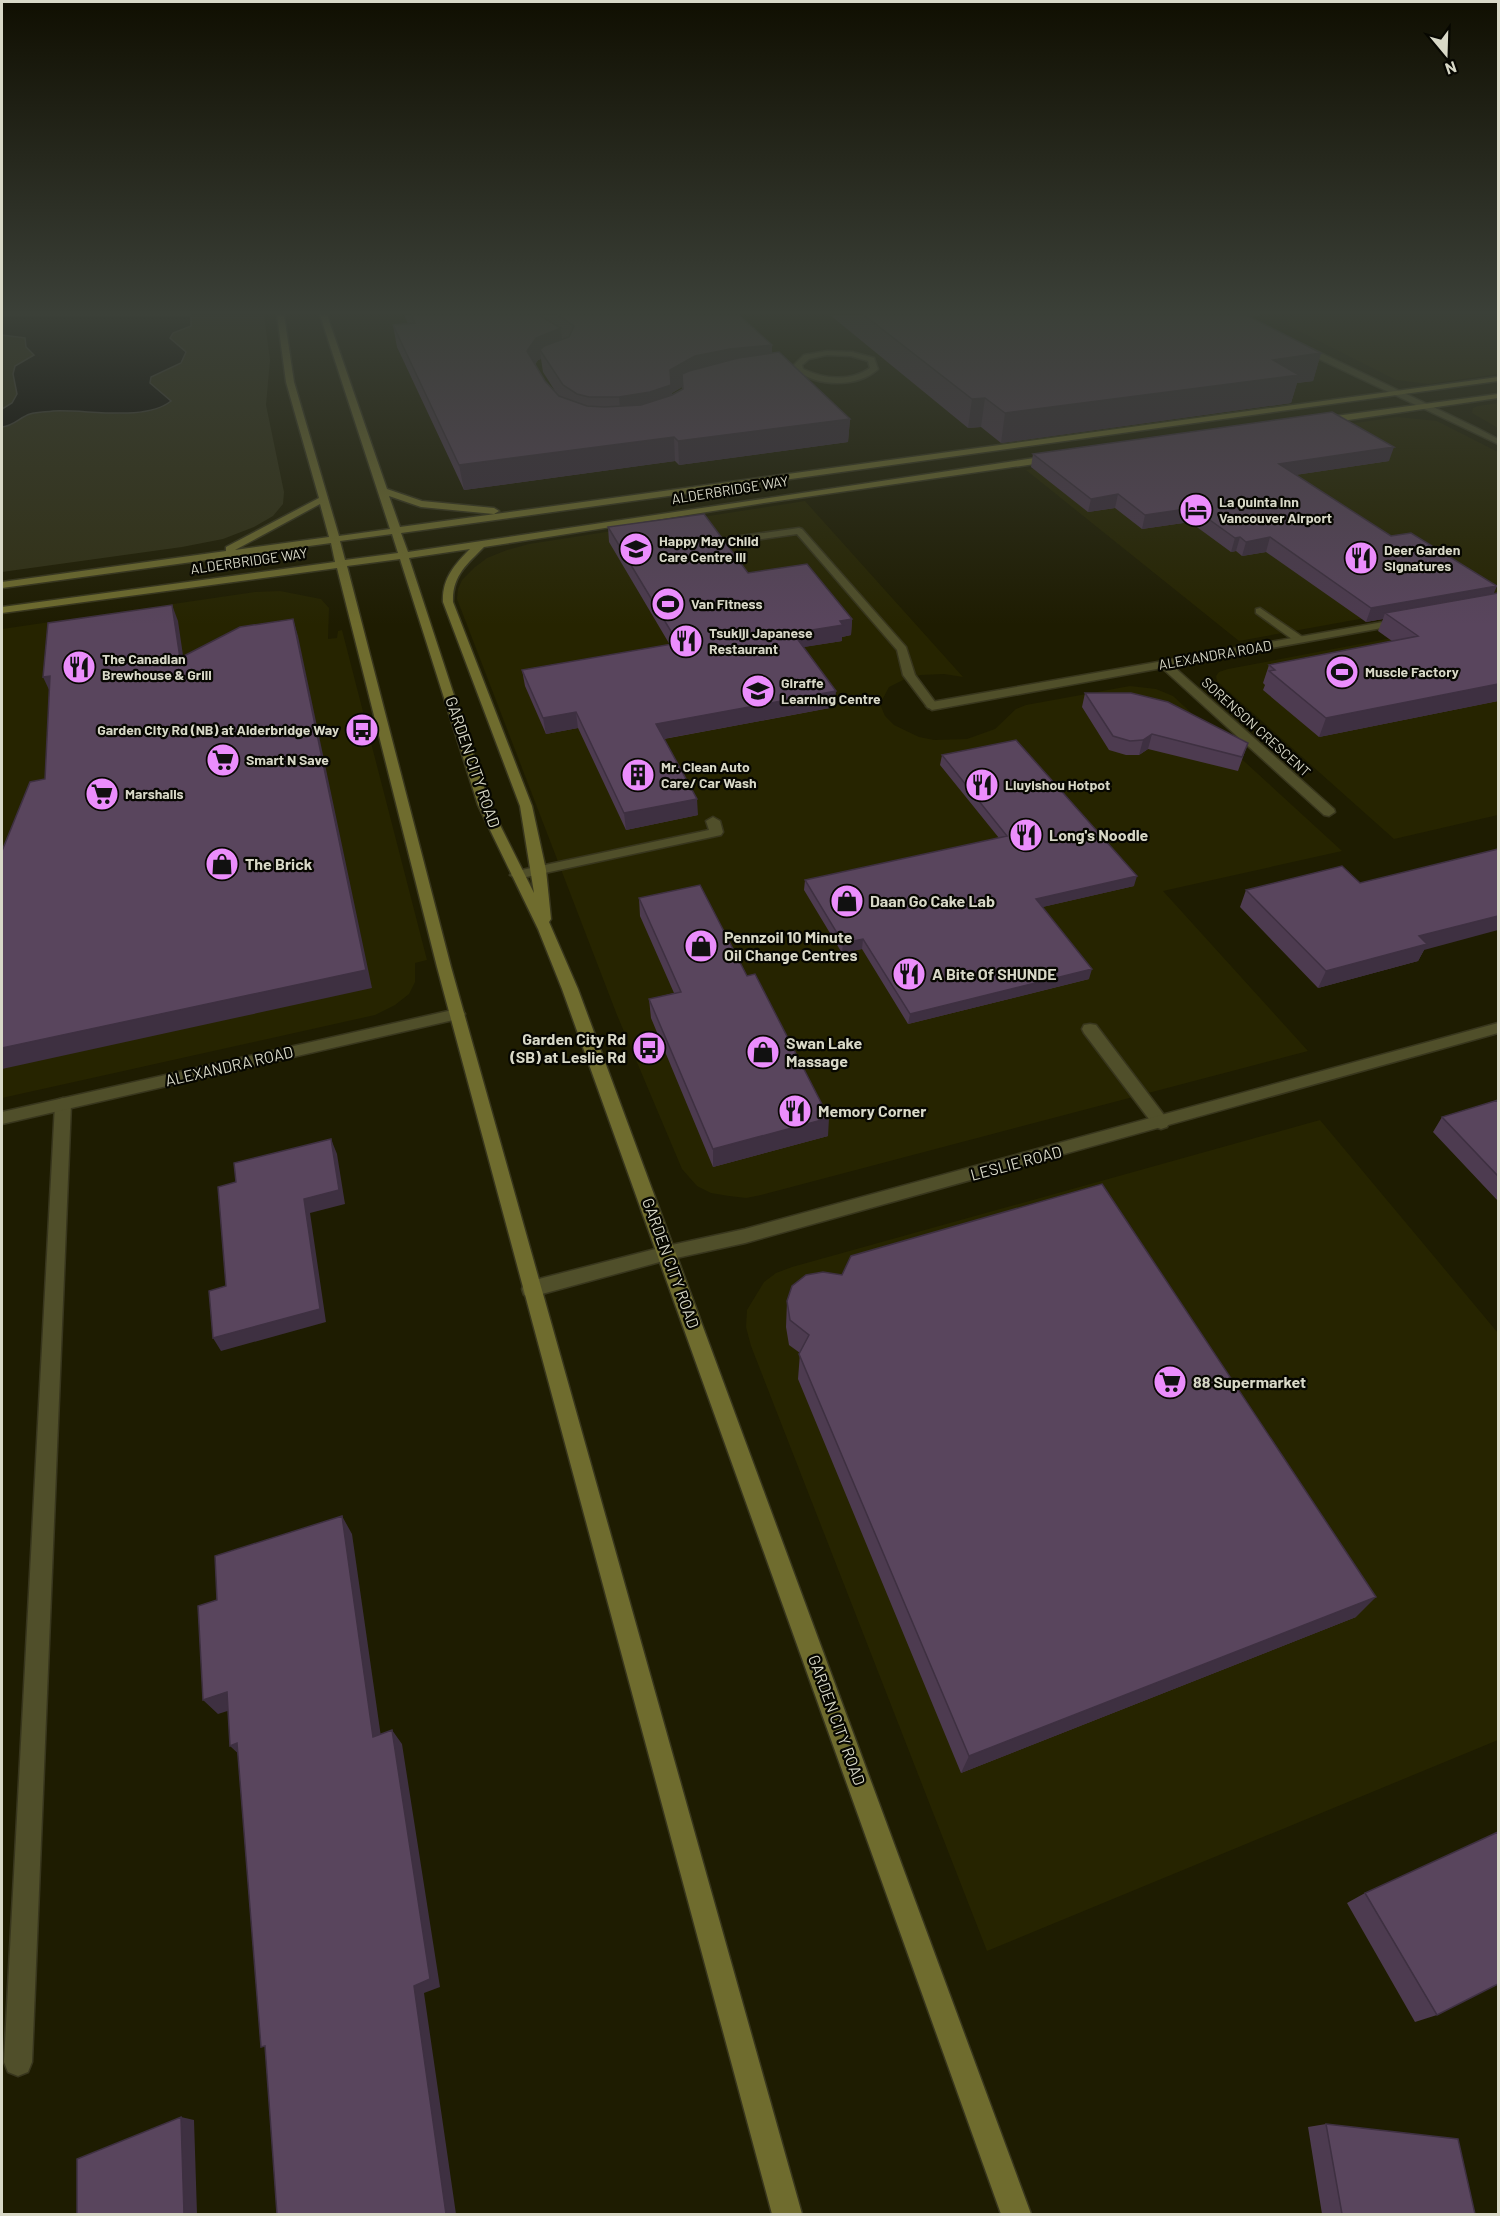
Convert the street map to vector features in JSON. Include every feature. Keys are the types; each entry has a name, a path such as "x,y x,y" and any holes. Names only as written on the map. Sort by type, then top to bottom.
{"main road":[{"path":"300,418 531,1289 787,2214"},
{"name":"GARDEN CITY ROAD","path":"358,418 484,806 545,929 570,989 1016,2214"},
{"name":"ALDERBRIDGE WAY","path":"2,585 531,514 699,488 1204,418"},
{"path":"1313,422 1339,418"},
{"name":"ALDERBRIDGE WAY","path":"2,610 481,545 764,500 1061,458"},
{"path":"383,491 437,507 531,514"},
{"path":"217,555 323,499"},
{"path":"481,545 457,567 446,588 448,602 526,806 539,870 545,929"}],"street":[{"path":"1451,418 1498,442"},
{"name":"ALEXANDRA ROAD","path":"727,541 799,531 902,649 909,675 933,706 1413,619"},
{"path":"1260,611 1300,640"},
{"name":"SORENSON CRESCENT","path":"1164,664 1329,812"},
{"path":"517,875 716,832 713,821"},
{"name":"ALEXANDRA ROAD","path":"2,1118 457,1014"},
{"name":"LESLIE ROAD","path":"531,1289 667,1252 745,1236 1161,1123 1498,1028"},
{"path":"1090,1029 1161,1123"},
{"path":"18,2062 63,1104"}],"shaded area":[{"path":"2,418 269,418 284,492 283,504 273,516 254,527 223,539 182,547 2,572"},
{"path":"2,418 21,418 10,425 2,427"},
{"path":"1387,418 1437,421 1498,452 1498,594 1239,641 1026,470"},
{"path":"1481,418 1498,418 1498,428"},
{"path":"805,501 963,677 944,674 921,675 905,679 889,687 880,704 885,716 894,725 919,737 934,740 967,739 995,729 1016,709 1026,705 1130,686 1156,689 1173,696 1342,851 1163,891 1308,1051 761,1195 746,1198 729,1196 711,1193 697,1186 682,1169 617,1015 457,599 458,589 462,580 487,558 529,544"},
{"path":"280,591 321,599 329,608 328,639 337,638 338,631 342,630 427,960 415,963 415,982 409,994 395,1005 375,1015 2,1098 2,629 255,592"},
{"path":"1498,618 1498,815 1394,839 1217,681 1216,676 1219,672 1228,669"},
{"path":"1320,1120 1498,1333 1498,1740 987,1951 751,1346 746,1327 747,1310 764,1282 776,1273 792,1267"}],"building":[{"path":"437,418 850,419 678,441 674,437 459,465"},
{"path":"1286,418 1343,418 1394,447 1279,464 1391,536 1411,533 1497,586 1371,608 1270,537 1246,542 1240,537 1235,538 1193,508 1145,515 1118,494 1091,499 1033,454"},
{"path":"704,514 748,573 807,564 852,619 840,621 843,625 793,633 836,691 656,724 697,799 624,813 576,712 543,718 522,670 678,643 608,527"},
{"path":"1498,593 1498,684 1326,718 1269,671 1275,670 1269,665 1418,636 1385,613"},
{"path":"172,605 180,658 240,627 293,619 366,970 2,1048 2,851 30,782 45,779 50,676 43,677 48,623"},
{"path":"1085,693 1131,693 1168,702 1248,743 1242,757 1152,734 1143,740 1130,741 1113,736"},
{"path":"1016,740 1137,876 1036,899 1092,969 910,1014 863,939 843,943 805,880 1007,836 942,755"},
{"path":"1498,849 1498,916 1419,936 1427,944 1326,971 1246,890 1342,866 1360,883"},
{"path":"700,885 747,976 755,974 829,1118 713,1149 649,999 681,992 639,898"},
{"path":"1498,1100 1498,1176 1442,1117"},
{"path":"331,1139 339,1190 304,1199 320,1309 213,1338 209,1291 226,1286 218,1187 236,1182 234,1163"},
{"path":"1102,1184 1376,1597 969,1756 799,1354 809,1335 790,1320 787,1301 792,1286 806,1275 823,1272 842,1275 851,1256"},
{"path":"342,1516 373,1737 392,1730 430,1979 414,1986 446,2214 277,2214 265,2046 261,2047 237,1743 230,1746 227,1692 203,1700 198,1606 217,1600 215,1556"},
{"path":"1498,1832 1498,1984 1437,2015 1365,1893"},
{"path":"181,2117 184,2214 77,2214 77,2159"},
{"path":"1326,2124 1458,2139 1475,2214 1342,2214"}],"place":[{"name":"La Quinta Inn Vancouver Airport","path":"1196,510"},
{"name":"Happy May Child Care Centre III","path":"636,549"},
{"name":"Deer Garden Signatures","path":"1361,558"},
{"name":"Van Fitness","path":"668,604"},
{"name":"Tsukiji Japanese Restaurant","path":"686,641"},
{"name":"The Canadian Brewhouse & Grill","path":"79,667"},
{"name":"Muscle Factory","path":"1342,672"},
{"name":"Giraffe Learning Centre","path":"758,691"},
{"name":"Garden City Rd (NB) at Alderbridge Way","path":"362,730"},
{"name":"Smart N Save","path":"223,760"},
{"name":"Mr. Clean Auto Care/ Car Wash","path":"638,775"},
{"name":"Liuyishou Hotpot","path":"982,785"},
{"name":"Marshalls","path":"102,794"},
{"name":"Long's Noodle","path":"1026,835"},
{"name":"The Brick","path":"222,864"},
{"name":"Daan Go Cake Lab","path":"847,901"},
{"name":"Pennzoil 10 Minute Oil Change Centres","path":"701,946"},
{"name":"A Bite Of SHUNDE","path":"909,974"},
{"name":"Garden City Rd (SB) at Leslie Rd","path":"649,1048"},
{"name":"Swan Lake Massage","path":"763,1052"},
{"name":"Memory Corner","path":"795,1111"},
{"name":"88 Supermarket","path":"1170,1382"}]}
